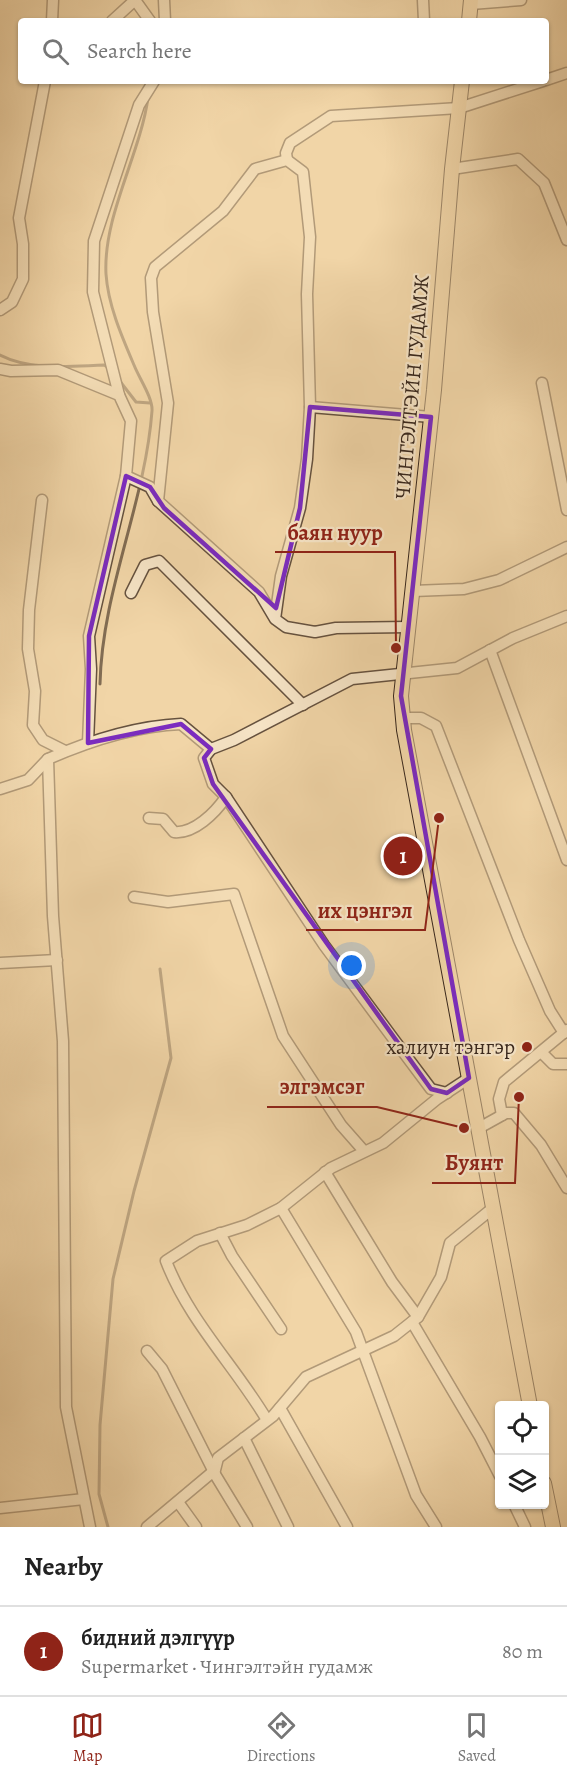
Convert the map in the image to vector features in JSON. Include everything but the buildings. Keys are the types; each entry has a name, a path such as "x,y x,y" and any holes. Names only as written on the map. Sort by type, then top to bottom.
{"main road":[{"path":"469,18 471,2"},
{"name":"ЧИНГЭЛТЭЙН ГУДАМЖ","path":"462,84 452,169 431,417 408,627 403,718 529,1401"},
{"path":"549,1507 553,1527"}],"street":[{"path":"52,18 53,0"},
{"path":"115,18 135,0 148,18"},
{"path":"164,0 165,18"},
{"path":"423,0 424,18"},
{"path":"471,2 521,0"},
{"path":"549,78 567,73"},
{"path":"0,310 12,302 23,279 23,244 19,218 45,84"},
{"path":"88,743 91,669 89,636 126,476 132,421 119,395 93,292 94,241 139,105 152,84"},
{"path":"274,619 281,576 300,508 310,407 307,294 310,237 303,172 287,160 286,153 290,143 331,116 459,108 532,84"},
{"path":"452,169 518,159 544,183 567,240"},
{"path":"158,501 168,403 153,312 151,278 155,267 223,211 255,169 287,160"},
{"path":"0,369 11,371 58,370 119,395"},
{"path":"542,383 567,510"},
{"path":"310,407 431,417"},
{"path":"126,476 150,487 158,501 259,592 274,619 286,627 307,631 408,627"},
{"path":"42,500 29,610 28,649 35,691 33,725 44,740 65,751"},
{"path":"412,591 464,589 499,580 567,547"},
{"path":"131,593 145,565 159,561 303,705"},
{"path":"447,1093 431,1089 324,945 226,797 213,784 204,758 211,749 352,679 457,668 490,650 567,617"},
{"path":"490,650 567,860"},
{"path":"403,718 421,718 436,726 519,940 550,1011 565,1031 504,1082 499,1099 502,1115"},
{"path":"0,789 28,780 48,759 65,751 160,725 181,724 211,749"},
{"path":"48,759 63,1041 66,1407 90,1527"},
{"path":"149,818 164,819 174,832 182,833 217,809 226,797"},
{"path":"134,897 168,902 234,894 284,1036 341,1125 363,1150"},
{"path":"0,963 57,960"},
{"path":"541,1052 553,1064 567,1064"},
{"path":"267,1420 174,1284 166,1261 197,1241 247,1225 281,1208 325,1173 363,1150 382,1143 469,1078"},
{"path":"478,1128 502,1115 514,1113 541,1145 567,1188"},
{"path":"325,1173 415,1319 495,1466"},
{"path":"281,1208 365,1351 416,1495 436,1527"},
{"path":"147,1527 215,1470 218,1458 267,1420 306,1377 394,1336 415,1319 441,1277 450,1243 493,1208"},
{"path":"220,1233 232,1256 281,1329"},
{"path":"147,1351 162,1369 196,1438 215,1470 216,1476 247,1527"},
{"path":"280,1408 347,1527"},
{"path":"244,1438 288,1527"},
{"path":"0,1508 84,1498"},
{"path":"178,1502 196,1527"},
{"path":"516,1509 525,1527"}],"highlighted area":[{"path":"310,407 431,417 401,696 469,1078 447,1093 431,1089 213,784 204,758 211,749 181,724 88,743 89,636 126,476 150,487 164,508 276,608 300,508"}],"waterway":[{"path":"100,684 108,615 141,480 152,411 148,394 116,321 106,274 110,230 138,141 148,98"},
{"path":"0,355 38,365 104,365 109,368"},
{"path":"119,380 136,402 150,403"},
{"path":"108,1527 99,1494 100,1425 113,1279 134,1191 171,1058 160,969"}],"place":[{"name":"баян нуур","path":"396,648"},
{"name":"их цэнгэл","path":"439,818"},
{"name":"бидний дэлгүүр","path":"403,856"},
{"name":"халиун тэнгэр","path":"527,1047"},
{"name":"Буянт","path":"519,1097"},
{"name":"элгэмсэг","path":"464,1128"}]}
